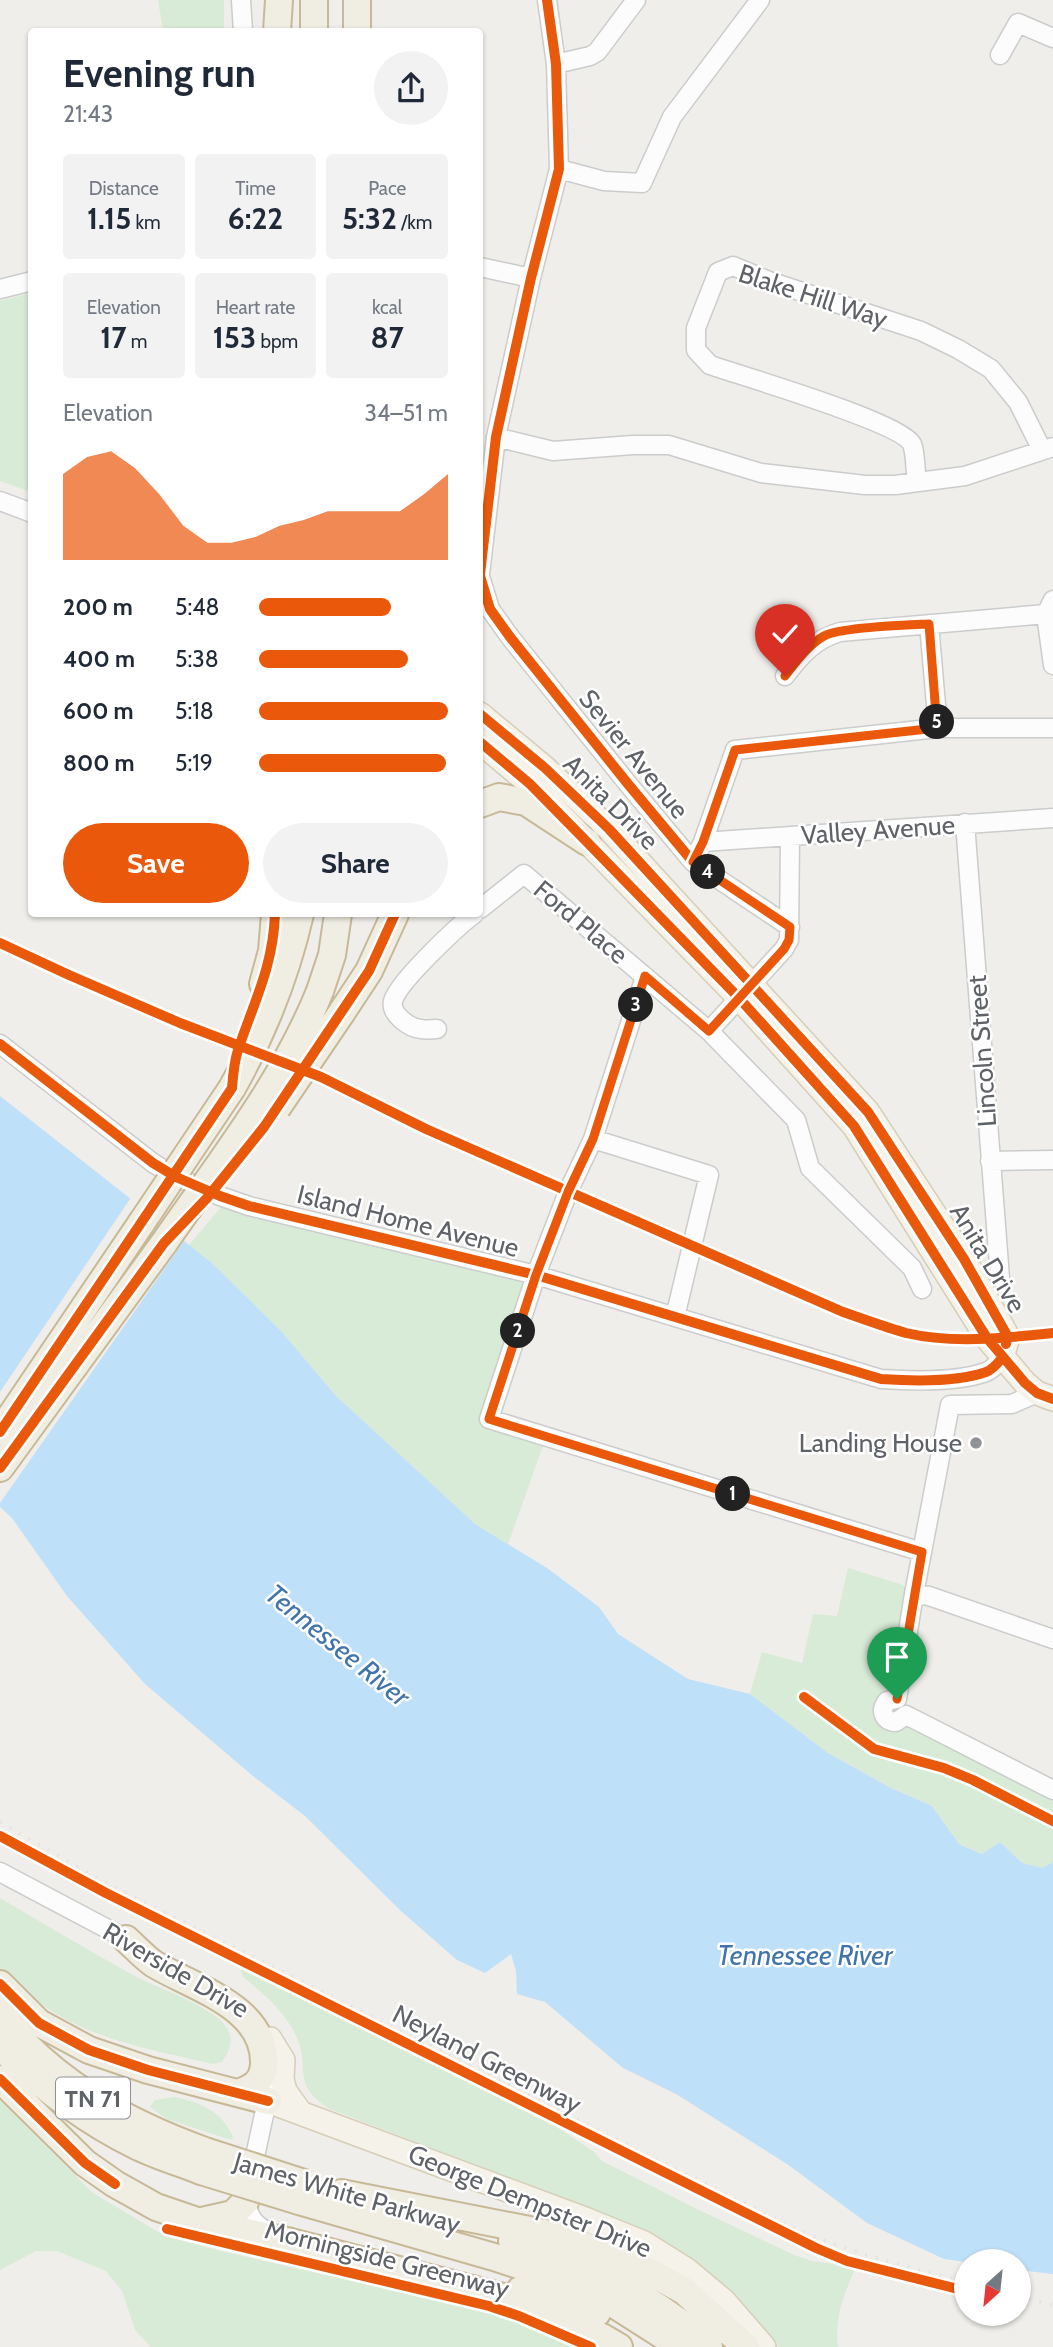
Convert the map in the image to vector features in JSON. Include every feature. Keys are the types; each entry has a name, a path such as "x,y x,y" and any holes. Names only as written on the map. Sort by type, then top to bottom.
{"highway":[{"path":"277,28 279,0"},
{"path":"314,0 314,28"},
{"path":"357,0 357,28"},
{"path":"483,803 499,797 526,802 587,842"},
{"path":"275,917 272,951 275,975"},
{"path":"0,1432 232,1088 237,1052 257,1002 275,975 299,917"},
{"path":"0,1468 164,1243 263,1099 300,1035 320,991 332,955 338,917"},
{"path":"164,1243 207,1198 264,1127 369,971 395,918"},
{"path":"126,1939 152,1962 230,2006 253,2027 262,2049 263,2072 256,2084 237,2093"},
{"path":"0,1984 39,2023 89,2050 148,2070 268,2101"},
{"name":"James White Parkway","path":"0,2016 56,2071 87,2094 121,2116 164,2136 203,2161"},
{"name":"James White Parkway","path":"0,2046 51,2094 136,2146 203,2161 555,2277 609,2301 681,2347"},
{"path":"0,2079 85,2163 156,2207 197,2221 292,2242 503,2298 602,2337 619,2347"},
{"name":"James White Parkway","path":"302,2192 341,2193 551,2253 609,2278 683,2323 709,2347"},
{"path":"341,2193 555,2235 635,2263 684,2291 746,2347"},
{"path":"197,2221 233,2214 245,2202"},
{"path":"414,2274 514,2289 576,2304 637,2331 660,2347"}],"main road":[{"name":"Anita Drive","path":"483,716 545,768 609,829 745,991"},
{"name":"Anita Drive","path":"483,745 530,784 587,842 745,991 876,1123 964,1259 1007,1337 1002,1358"},
{"path":"1002,1358 1025,1383 1045,1396"},
{"path":"270,2039 283,2060 282,2079 285,2091 300,2112"},
{"name":"George Dempster Drive","path":"268,2101 645,2243 687,2270 724,2301 764,2347"}],"street":[{"path":"242,0 243,28"},
{"name":"Sevier Avenue","path":"483,549 496,437 531,278 559,169 556,64 547,0"},
{"path":"556,64 597,52 636,0"},
{"path":"559,169 604,181 642,183 672,117 760,0"},
{"path":"1000,55 1018,23 1053,38"},
{"name":"Blake Hill Way","path":"917,482 912,444 903,436 877,422 710,365 696,350 696,328 718,272 733,266 769,281 921,331 958,349 991,369 1018,402 1048,449"},
{"path":"483,268 531,278"},
{"path":"0,289 28,282"},
{"path":"496,437 553,451 669,445 761,473 865,485 895,485 965,475 1048,449"},
{"path":"0,501 28,512"},
{"name":"Sevier Avenue","path":"483,585 490,609 510,637 693,862 790,927"},
{"path":"785,676 800,657 824,636 1049,607 1053,664"},
{"path":"929,624 937,728"},
{"path":"693,862 703,842 735,750 937,728 1053,728"},
{"name":"Valley Avenue","path":"703,842 1053,818"},
{"name":"Lincoln Street","path":"965,824 1000,1278"},
{"path":"709,1031 784,949 789,940 790,836"},
{"name":"Ford Place","path":"483,907 524,874 709,1031 796,1121 810,1168 912,1268 922,1289"},
{"path":"437,1029 413,1027 398,1017 392,1008 393,1000 408,978 471,917"},
{"path":"645,976 593,1139 568,1192 536,1275 489,1419 922,1552"},
{"name":"Island Home Avenue","path":"0,1044 153,1163 196,1186 249,1206 536,1275 881,1379 914,1381 988,1372 1002,1358"},
{"path":"593,1139 709,1175 675,1317"},
{"path":"990,1161 1053,1160"},
{"path":"1045,1396 1012,1404 950,1405 897,1699 887,1701 883,1715 888,1721 896,1723 906,1715 1053,1790"},
{"path":"914,1594 929,1596 1053,1639"},
{"name":"Riverside Drive","path":"0,1871 241,2001 260,2020 270,2039 273,2068 245,2202"},
{"path":"245,2202 250,2218 259,2228 292,2242"}],"green space":[{"path":"158,0 224,0 224,28 163,28"},
{"path":"28,294 28,491 0,481 0,301"},
{"path":"221,1207 526,1283 484,1409 544,1443 508,1544 475,1524 416,1472 336,1396 282,1332 212,1263 189,1245"},
{"path":"848,1568 903,1585 914,1594 904,1703 906,1707 1053,1790 1053,1862 1042,1869 1022,1863 1000,1842 983,1854 959,1844 932,1806 891,1788 828,1753 750,1694 762,1652 802,1663 813,1614 837,1616"},
{"path":"0,1898 135,1976 208,2011 224,2024 230,2034 228,2052 222,2062 213,2064 125,2043 98,2034 47,2008 0,1968"},
{"path":"246,1966 551,2123 594,2152 602,2161 699,2210 794,2255 812,2261 856,2267 839,2316 838,2347 778,2347 736,2296 700,2265 650,2232 330,2109 310,2092 304,2076 301,2049 292,2028 273,2004 242,1976 241,1970"},
{"path":"174,2097 201,2105 216,2114 228,2128 233,2137 231,2140 167,2119 150,2107 155,2100"},
{"path":"0,2100 93,2193 165,2236 499,2315 576,2347 151,2347 135,2330 122,2291 106,2271 57,2251 36,2251 0,2270"}],"water":[{"name":"Tennessee River","path":"0,1096 212,1263 282,1332 336,1396 475,1524 547,1568 599,1607 618,1634 688,1679 750,1694 828,1753 891,1788 932,1806 959,1844 982,1854 1000,1842 1022,1863 1042,1868 1053,1862 1053,2274 1031,2271 1031,2249 954,2249 954,2260 944,2259 867,2223 787,2164 676,2094 623,2068 545,2002 517,1994 516,1971 511,1954 485,1973 457,1960 401,1911 305,1816 253,1776 145,1684 67,1596 12,1518 0,1507"}],"pier":[{"path":"132,1196 186,1238 0,1503 0,1392"}],"railway":[{"path":"0,1822 110,1885 798,2230 860,2253 954,2279"},
{"path":"1031,2299 1053,2305"}],"cycle path":[{"path":"483,548 496,437 531,278 559,169 556,64 547,0"},
{"path":"483,586 490,609 510,637 693,862 790,927"},
{"path":"483,716 545,768 609,829 868,1112 964,1259 1008,1337 1006,1344"},
{"path":"483,745 530,784 739,998 854,1126 987,1338 1025,1383 1037,1393 1053,1399"},
{"path":"0,1432 232,1088 237,1055 267,968 275,917"},
{"path":"0,1468 164,1243 207,1198 264,1127 369,971 394,917"},
{"path":"0,943 180,1023 321,1077 426,1129 843,1312 906,1333 942,1338 979,1339 1053,1333"},
{"path":"0,1044 153,1163 176,1177 249,1206 536,1275 881,1379 962,1378 988,1371 1002,1358"},
{"path":"804,1697 874,1749 944,1768 1053,1821"},
{"name":"Neyland Greenway","path":"0,1836 106,1893 816,2248 847,2261 954,2288"},
{"path":"0,1984 39,2023 89,2050 148,2070 268,2101"},
{"path":"0,2079 85,2163 115,2184"},
{"name":"Morningside Greenway","path":"167,2229 489,2306 591,2347"}],"place":[{"name":"Landing House","path":"976,1443"}],"route":[{"path":"785,676 800,657 824,636 840,632 929,624 937,728 735,750 703,842 693,862 790,927 789,940 784,949 709,1031 645,976 593,1139 568,1192 536,1275 489,1419 922,1552 897,1699"}]}
